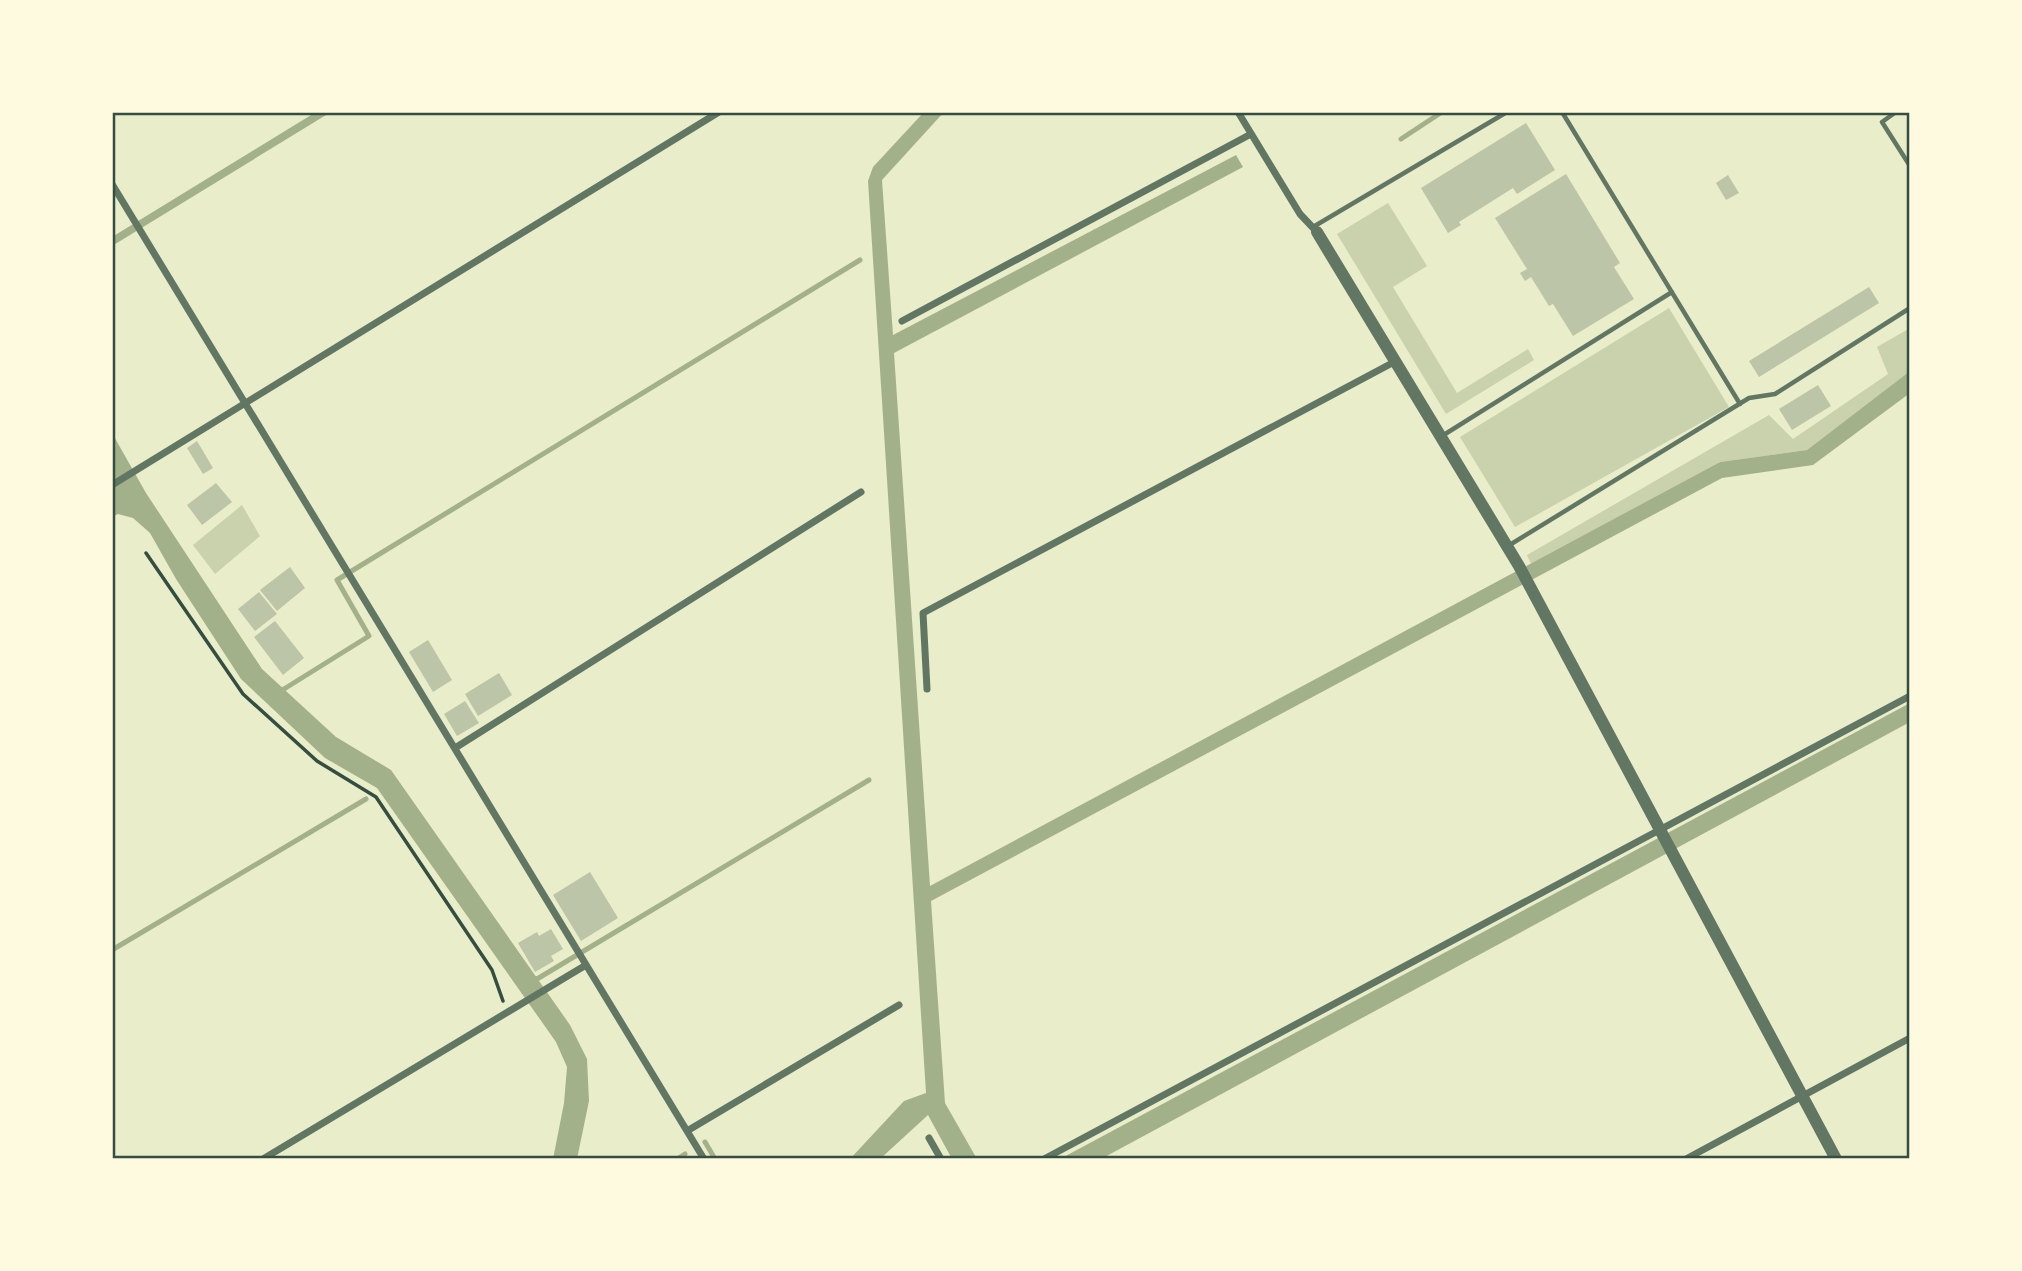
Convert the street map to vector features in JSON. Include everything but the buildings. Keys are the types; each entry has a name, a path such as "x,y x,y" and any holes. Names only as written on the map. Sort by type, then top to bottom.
{"street":[{"path":"112,485 719,112"},
{"path":"1238,112 1300,214 1315,230 1519,566 1836,1159"},
{"path":"902,321 1251,134"},
{"path":"112,184 704,1159"},
{"path":"927,689 923,613 1395,360"},
{"path":"455,748 861,492"},
{"path":"1044,1159 1910,696"},
{"path":"263,1159 507,1013 584,962"},
{"path":"687,1131 899,1005"},
{"path":"1686,1159 1910,1038"},
{"path":"929,1138 941,1159"}],"lane":[{"path":"1315,230 1507,112"},
{"path":"1562,112 1741,404"},
{"path":"1896,112 1882,122 1910,166"},
{"path":"1442,436 1672,292"},
{"path":"1507,546 1749,398 1775,394 1910,307"}],"path":[{"path":"146,553 243,694 317,761 376,797 492,970 507,1013"}],"shaded area":[{"path":"316,112 331,112 112,246 112,237"},
{"path":"924,112 944,112 882,180 893,335 1236,155 1243,167 894,353 930,886 1720,462 1807,450 1910,371 1910,393 1813,465 1722,478 931,901 945,1103 977,1159 952,1159 928,1115 880,1159 850,1159 904,1101 926,1093 868,181 873,167"},
{"path":"1388,203 1427,266 1393,287 1457,393 1528,349 1534,360 1446,414 1337,234"},
{"path":"1669,308 1729,407 1515,527 1460,437"},
{"path":"1910,328 1910,371 1807,450 1720,462 1531,564 1527,555 1769,415 1793,439 1888,374 1877,347"},
{"path":"112,433 146,493 262,669 336,737 391,770 570,1025 587,1059 589,1101 577,1159 553,1159 564,1103 567,1067 556,1042 377,788 325,758 241,679 176,579 150,533 133,518 118,514 112,517"},
{"path":"242,505 260,536 215,574 193,545"},
{"path":"1910,703 1910,722 1101,1159 1060,1159"}],"waterway":[{"path":"1401,139 1442,112"},
{"path":"277,691 369,636 337,580 860,260"},
{"path":"532,978 537,979 869,780"},
{"path":"112,950 366,799"},
{"path":"705,1142 715,1159"},
{"path":"677,1159 685,1154"}]}
